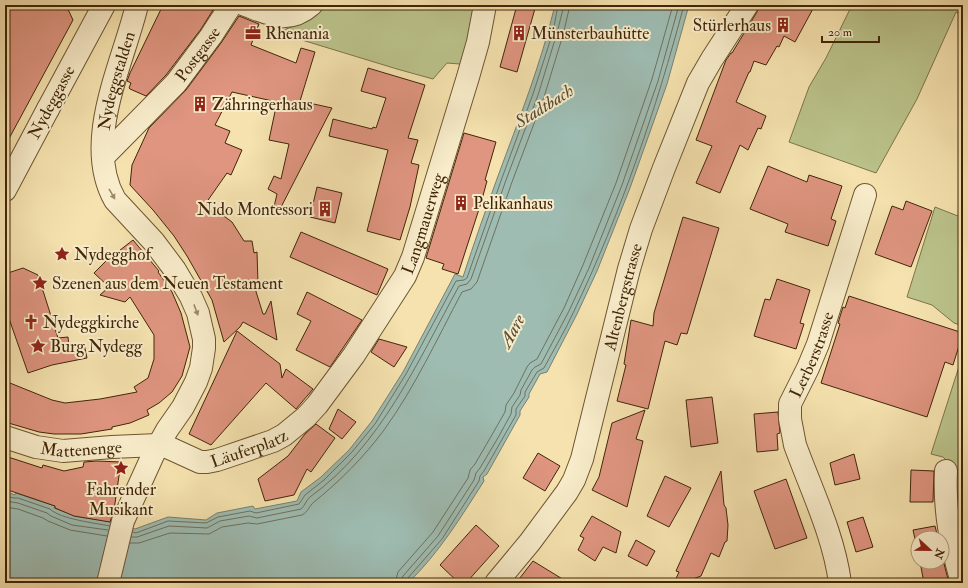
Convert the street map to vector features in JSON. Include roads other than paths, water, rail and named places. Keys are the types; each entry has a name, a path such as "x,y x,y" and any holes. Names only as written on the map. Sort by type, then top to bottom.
{"street":[{"name":"Nydeggstalden","path":"136,5 132,27 113,84 105,127 103,157 105,174 113,195 119,204 154,242 175,270 191,297 198,313 204,339 203,358 196,382 183,407 158,445"},
{"name":"Postgasse","path":"160,101 188,69 231,5"},
{"path":"245,5 272,16 280,17 293,16 311,5"},
{"name":"Langmauerweg","path":"306,417 356,352 385,309 410,267 468,77 478,42 485,5"},
{"name":"Altenbergstrasse","path":"496,583 558,506 574,480 582,459 628,269 641,229 698,83 747,5"},
{"name":"Nydeggasse","path":"5,190 48,109 96,8"},
{"name":"Nydeggstalden","path":"103,157 160,101"},
{"name":"Lerberstrasse","path":"840,583 835,555 829,536 795,445 791,430 789,408 791,399 808,368 818,344 865,195"},
{"name":"Läuferplatz","path":"158,445 165,446 200,462 207,462 224,458 273,441 284,435 306,417"},
{"name":"Mattenenge","path":"5,436 36,447 63,451 158,445"},
{"path":"108,583 122,525 158,445"},
{"path":"946,471 945,504 953,552 962,583"}],"water":[{"path":"555,5 689,5 667,84 630,188 597,271 577,314 547,372 540,374 529,394 529,397 520,411 520,415 487,474 483,477 484,481 440,547 408,583 5,583 5,491 15,495 16,493 55,506 54,508 74,516 112,522 135,529 168,517 206,520 217,513 253,506 255,509 297,501 301,492 321,477 349,450 372,421 403,372 455,274 463,277 522,112"}],"place":[{"name":"Stürlerhaus","path":"783,25"},
{"name":"Rhenania","path":"253,33"},
{"name":"Münsterbauhütte","path":"519,33"},
{"name":"Zähringerhaus","path":"200,104"},
{"name":"Pelikanhaus","path":"461,203"},
{"name":"Nido Montessori","path":"325,209"},
{"name":"Nydegghof","path":"62,254"},
{"name":"Szenen aus dem Neuen Testament","path":"40,283"},
{"name":"Nydeggkirche","path":"31,322"},
{"name":"Burg Nydegg","path":"38,346"},
{"name":"Fahrender Musikant","path":"121,468"}],"water label":[{"name":"Stadtbach","path":"544,106"},
{"name":"Aare","path":"512,331"}]}
